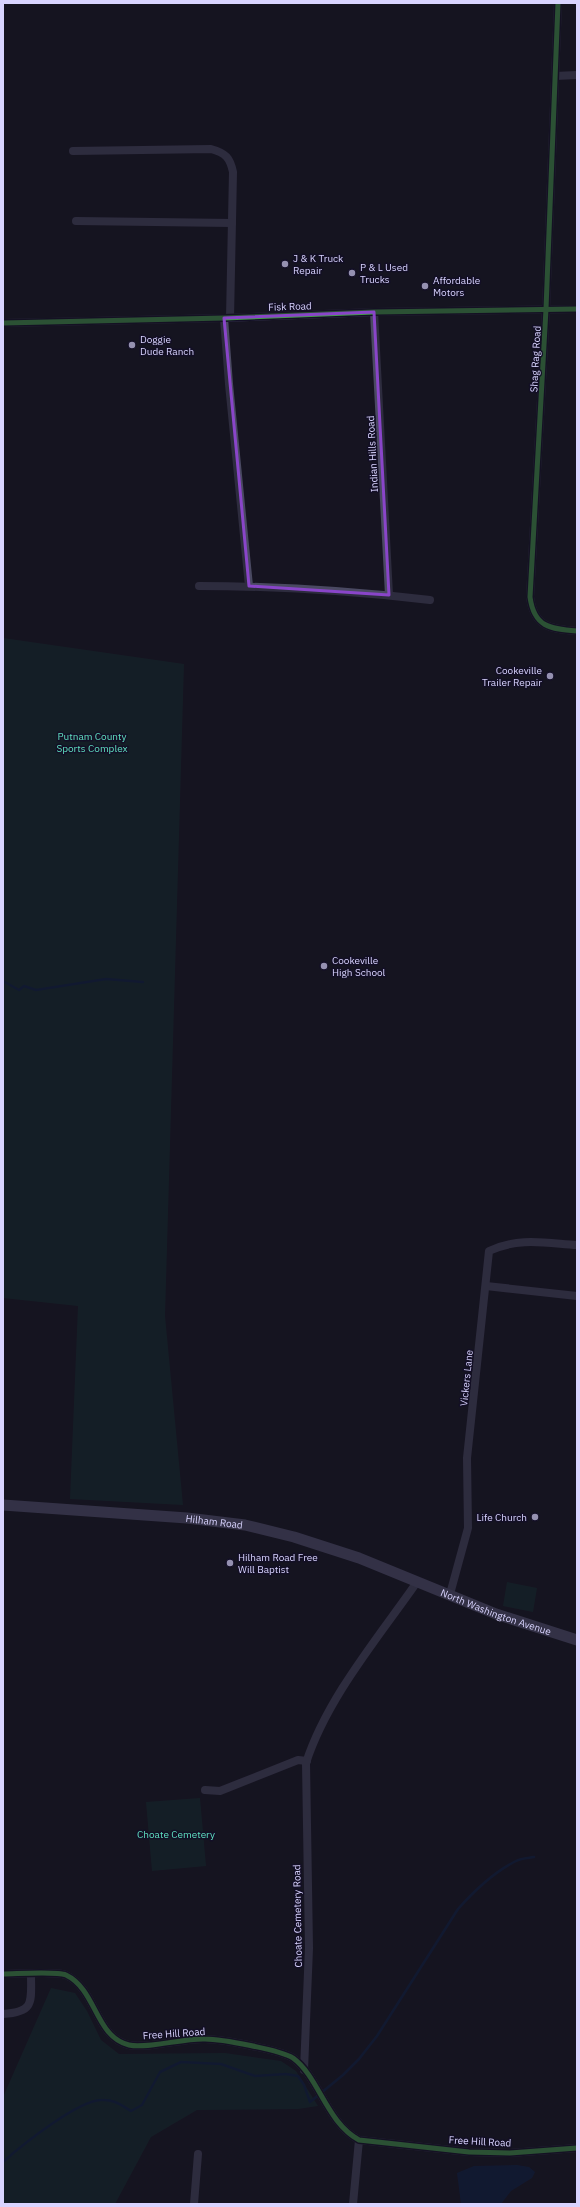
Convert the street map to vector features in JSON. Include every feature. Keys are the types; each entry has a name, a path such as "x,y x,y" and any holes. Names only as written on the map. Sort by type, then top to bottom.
{"main road":[{"name":"Hilham Road","path":"3,1505 187,1518 245,1525 294,1537 359,1558 417,1582"},
{"name":"North Washington Avenue","path":"417,1582 450,1594 496,1614 577,1640"}],"street":[{"name":"Shag Rag Road","path":"558,3 546,309 530,596 532,610 536,618 545,626 557,630 577,631"},
{"path":"556,76 577,75"},
{"path":"74,151 211,149 224,153 230,160 233,172 227,318 229,384 249,586"},
{"path":"76,221 232,223"},
{"name":"Fisk Road","path":"3,323 227,318 374,312 577,309"},
{"name":"Indian Hills Road","path":"374,312 389,595"},
{"path":"199,586 249,586 389,595 430,600"},
{"name":"Vickers Lane","path":"450,1594 468,1528 467,1458 489,1251 524,1241 577,1245"},
{"path":"486,1286 577,1296"},
{"name":"Choate Cemetery Road","path":"304,2070 309,1948 306,1761 313,1740 333,1703 417,1582"},
{"path":"205,1790 220,1791 298,1760 306,1761"},
{"name":"Free Hill Road","path":"3,1974 65,1975 76,1982 87,1994 104,2025 112,2036 120,2042 131,2045 204,2039 292,2058 304,2070 339,2124 350,2135 359,2140 470,2152 510,2153 577,2148"},
{"path":"3,2014 17,2013 28,2008 31,2002 31,1974"},
{"path":"353,2204 359,2140"},
{"path":"194,2204 198,2154"}],"highlighted area":[{"path":"374,312 389,595 249,586 224,318"}],"green space":[{"name":"Putnam County Sports Complex","path":"3,638 184,664 165,1316 183,1505 70,1499 78,1306 3,1298"},
{"path":"507,1582 537,1588 533,1612 503,1606"},
{"name":"Choate Cemetery","path":"200,1798 206,1866 152,1871 146,1802"},
{"path":"51,1988 75,1993 87,2011 101,2040 119,2054 225,2053 281,2061 296,2071 318,2106 298,2109 197,2110 151,2137 115,2204 3,2204 3,2097"}],"water":[{"path":"517,2165 529,2167 535,2172 532,2178 511,2191 501,2204 461,2204 457,2173 474,2166"}],"waterway":[{"path":"3,981 19,990 24,986 36,990 106,979 143,982"},
{"path":"3,2162 50,2125 91,2102 110,2100 131,2111 142,2105 160,2072 181,2062 221,2064 255,2076 286,2074 298,2076 304,2085 310,2102 343,2075 359,2059 377,2036 458,1909 464,1902 485,1882 508,1865 518,1860 534,1857"}],"cycle path":[{"path":"558,3 546,309 530,597 535,615 545,624 559,629 577,631"},
{"path":"3,323 224,318 374,312 577,309"},
{"path":"3,1974 45,1973 66,1975 76,1982 84,1991 109,2033 118,2040 129,2045 146,2046 196,2039 213,2039 276,2052 293,2058 310,2076 338,2122 359,2140 469,2152 510,2153 577,2148"}],"place":[{"name":"J & K Truck Repair","path":"285,264"},
{"name":"P & L Used Trucks","path":"352,273"},
{"name":"Affordable Motors","path":"425,286"},
{"name":"Doggie Dude Ranch","path":"132,345"},
{"name":"Cookeville Trailer Repair","path":"550,676"},
{"name":"Cookeville High School","path":"324,966"},
{"name":"Life Church","path":"535,1517"},
{"name":"Hilham Road Free Will Baptist","path":"230,1563"}]}
